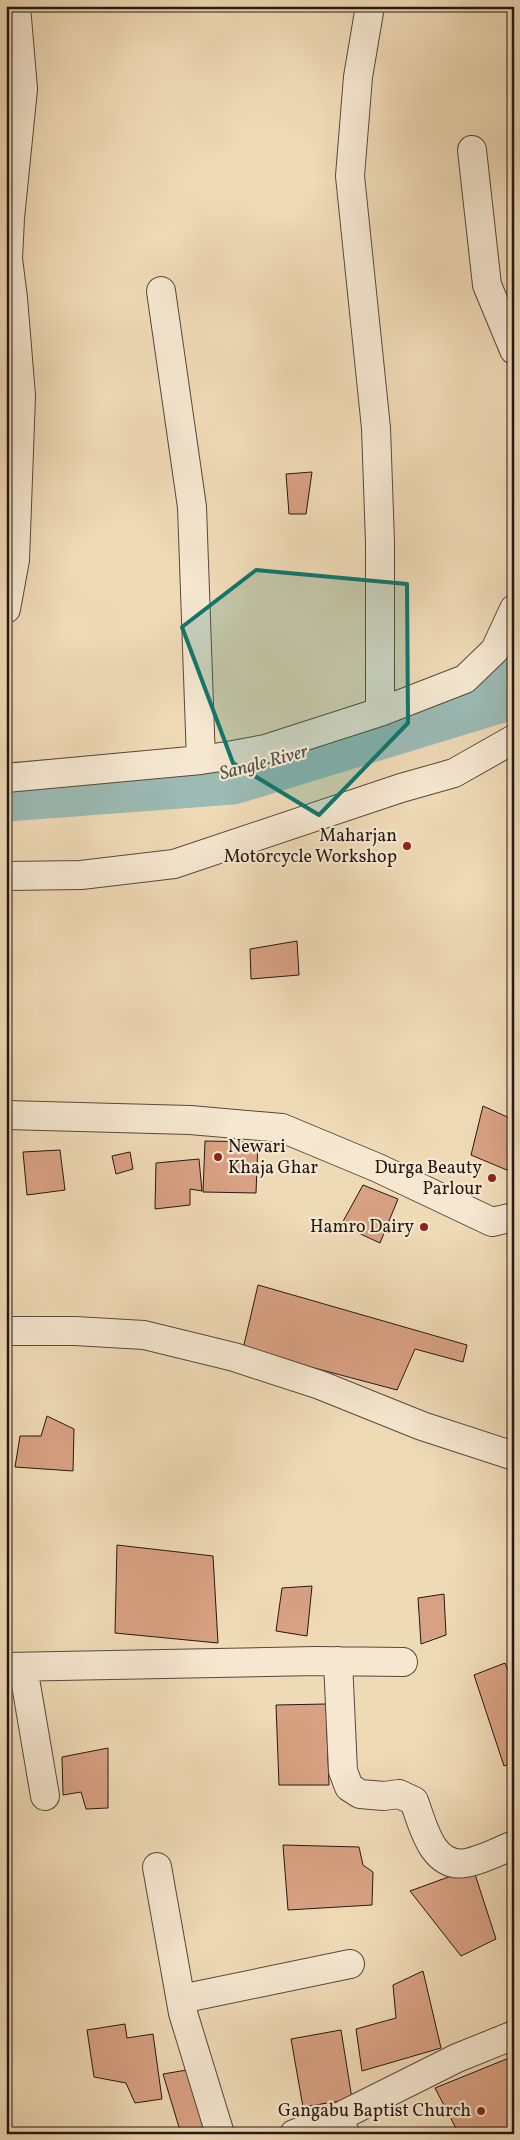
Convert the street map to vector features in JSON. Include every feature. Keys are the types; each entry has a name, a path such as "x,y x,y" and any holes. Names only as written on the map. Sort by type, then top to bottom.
{"street":[{"path":"6,609 15,560 21,396 8,259 10,218 23,89 16,6"},
{"path":"370,6 358,85 350,176 378,464 380,712"},
{"path":"472,150 487,285 514,350"},
{"path":"161,291 192,507 201,760"},
{"path":"6,778 201,760 265,749 380,712 465,679 496,650 514,609"},
{"path":"6,876 80,875 174,864 454,772 514,739"},
{"path":"6,1115 190,1120 282,1128 378,1168 492,1222 514,1217"},
{"path":"6,1331 75,1331 144,1335 216,1352 320,1385 422,1426 514,1456"},
{"path":"338,1661 343,1771 349,1787 360,1794 384,1796 399,1794 414,1801 436,1853 445,1862 465,1863 514,1845"},
{"path":"45,1796 15,1667 338,1661 403,1662"},
{"path":"157,1867 181,1999 220,2134"},
{"path":"181,1999 350,1964"},
{"path":"294,2134 342,2125 457,2058 514,2035"}],"highlighted area":[{"path":"256,570 407,584 408,723 319,815 233,763 182,627"}],"building":[{"path":"312,472 306,514 289,514 286,474"},
{"path":"297,941 299,975 251,979 250,949"},
{"path":"483,1106 514,1120 514,1173 471,1155"},
{"path":"205,1141 258,1142 256,1193 203,1192"},
{"path":"60,1150 65,1190 27,1195 23,1152"},
{"path":"130,1152 133,1169 116,1174 112,1156"},
{"path":"199,1159 202,1191 190,1189 190,1205 155,1209 156,1163"},
{"path":"363,1185 398,1199 380,1243 341,1225"},
{"path":"258,1285 467,1345 463,1362 415,1349 397,1390 243,1349"},
{"path":"47,1416 74,1429 73,1471 15,1467 20,1436 41,1436"},
{"path":"117,1545 213,1556 218,1643 115,1633"},
{"path":"312,1586 307,1636 276,1631 282,1588"},
{"path":"444,1594 446,1635 421,1644 418,1598"},
{"path":"505,1663 514,1686 514,1762 504,1766 474,1675"},
{"path":"326,1704 329,1785 279,1785 276,1705"},
{"path":"108,1748 108,1808 86,1809 81,1792 63,1795 62,1757"},
{"path":"283,1845 359,1847 363,1865 373,1872 372,1905 288,1910"},
{"path":"473,1868 496,1939 461,1956 410,1891"},
{"path":"423,1971 441,2048 362,2071 356,2029 396,2018 393,1985"},
{"path":"125,2024 127,2038 153,2034 162,2099 135,2103 126,2083 94,2077 87,2030"},
{"path":"341,2030 352,2099 303,2107 291,2039"},
{"name":"Gangabu Baptist Church","path":"514,2056 514,2134 459,2134 435,2088"},
{"path":"193,2069 213,2134 181,2134 163,2074"}],"waterway":[{"name":"Sangle River","path":"6,792 232,775 514,689"}],"place":[{"name":"Maharjan Motorcycle Workshop","path":"407,846"},
{"name":"Newari Khaja Ghar","path":"218,1157"},
{"name":"Durga Beauty Parlour","path":"492,1178"},
{"name":"Hamro Dairy","path":"424,1227"},
{"name":"Gangabu Baptist Church","path":"481,2111"}]}
